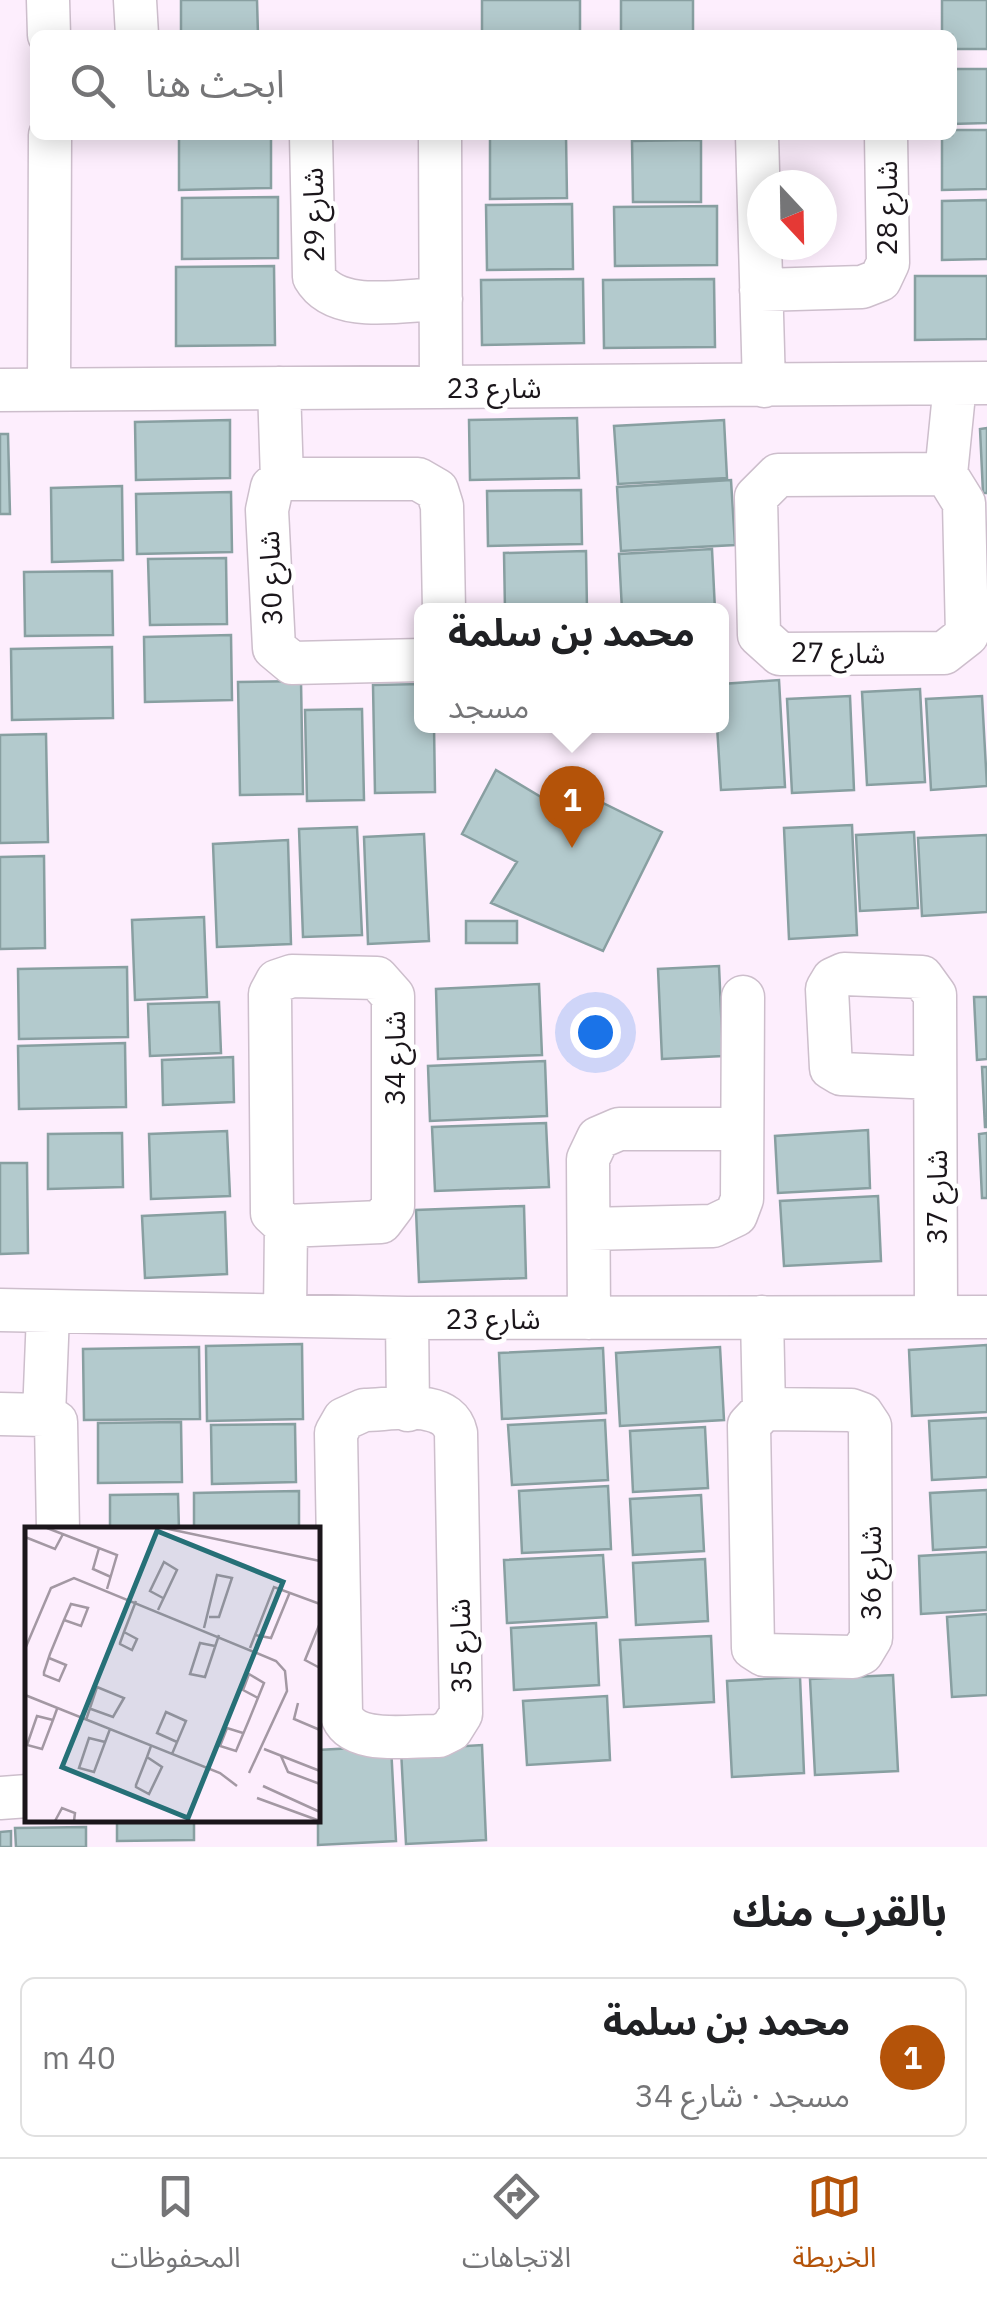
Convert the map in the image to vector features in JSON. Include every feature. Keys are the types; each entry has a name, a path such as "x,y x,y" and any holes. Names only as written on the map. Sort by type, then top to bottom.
{"street":[{"path":"48,0 49,30"},
{"path":"135,0 137,30"},
{"path":"48,389 50,140"},
{"name":"شارع 29","path":"311,140 314,277 322,292 343,300 441,299"},
{"path":"440,140 441,387"},
{"path":"757,140 764,386"},
{"name":"شارع 28","path":"761,290 862,287 880,280 888,263 886,140"},
{"name":"شارع 23","path":"0,390 971,383"},
{"name":"شارع 27","path":"946,474 778,474 756,497 759,634 780,654 944,653 967,635 964,503 946,474 971,383"},
{"name":"شارع 30","path":"279,388 282,480 272,487 267,510 272,639 279,656 292,663 414,660"},
{"path":"282,480 418,479 430,484 442,506 444,603"},
{"name":"شارع 34","path":"292,976 378,978 390,988 394,1001 392,1211 381,1222 364,1226 286,1226 275,1220 269,1206 270,994 277,982 292,976"},
{"path":"589,1229 728,1222 736,1216 742,1199 743,997"},
{"name":"شارع 37","path":"935,1078 936,1316"},
{"path":"589,1318 588,1159 604,1134 619,1130 742,1129"},
{"name":"شارع 34","path":"285,1314 286,1226"},
{"name":"شارع 23","path":"0,1310 48,1314 406,1318 987,1317"},
{"path":"44,1415 48,1314"},
{"path":"406,1318 408,1410"},
{"name":"شارع 36","path":"762,1318 764,1409 749,1426 749,1639 753,1648 764,1655 853,1657 862,1653 870,1638 870,1426 862,1414 851,1410 764,1409"},
{"name":"شارع 35","path":"408,1410 437,1410 449,1417 456,1433 461,1714 451,1730 439,1736 357,1734 344,1722 341,1713 336,1433 352,1413 408,1410"},
{"path":"0,1414 44,1415 58,1427 58,1527"},
{"path":"0,1798 25,1796"}],"building":[{"path":"181,0 257,0 258,30 181,30"},
{"path":"482,0 580,0 580,30 482,30"},
{"path":"621,0 693,0 693,30 621,30"},
{"path":"942,0 987,0 987,49 957,49 957,30 942,30"},
{"path":"957,69 987,69 987,123 957,124"},
{"path":"957,130 987,130 987,189 942,190 942,140 957,140"},
{"path":"179,140 271,140 271,188 179,190"},
{"path":"490,140 566,140 567,198 490,199"},
{"path":"701,140 701,202 633,202 632,141"},
{"path":"278,197 278,258 182,259 182,198"},
{"path":"987,200 987,259 942,260 942,201"},
{"path":"572,204 573,269 487,270 486,205"},
{"path":"717,206 717,265 615,266 614,207"},
{"path":"274,266 275,345 176,346 176,267"},
{"path":"915,276 987,276 987,339 915,340"},
{"path":"583,279 584,343 482,345 481,280"},
{"path":"714,279 715,347 604,348 603,280"},
{"path":"577,418 579,478 470,480 469,420"},
{"path":"230,420 230,478 136,480 135,422"},
{"path":"724,420 727,478 618,484 614,426"},
{"path":"987,428 987,493 983,493 980,429"},
{"path":"0,434 8,434 10,514 0,514"},
{"path":"731,480 735,545 621,551 617,487"},
{"path":"122,486 123,560 52,562 51,488"},
{"path":"581,490 582,544 488,546 487,491"},
{"path":"231,492 232,552 137,554 136,494"},
{"path":"712,549 715,603 622,603 619,554"},
{"path":"586,551 587,603 505,603 504,553"},
{"path":"226,558 227,624 150,625 148,559"},
{"path":"112,571 113,635 25,636 24,572"},
{"path":"231,635 232,700 145,702 144,637"},
{"path":"112,647 113,718 12,720 11,649"},
{"path":"779,680 785,787 721,790 717,733 729,733 729,684"},
{"path":"301,681 303,794 240,795 238,682"},
{"path":"414,684 414,733 434,733 435,792 375,793 373,685"},
{"path":"920,689 925,782 867,785 862,692"},
{"path":"850,696 854,790 792,793 787,699"},
{"path":"982,696 987,786 931,790 926,699"},
{"path":"362,709 364,800 307,801 305,710"},
{"path":"46,734 48,842 0,843 0,735"},
{"path":"496,770 546,800 556,780 662,832 603,951 491,903 517,862 462,834"},
{"path":"852,825 857,935 789,939 784,828"},
{"path":"357,827 362,935 303,937 299,829"},
{"path":"914,832 918,908 860,911 856,835"},
{"path":"424,834 429,941 368,944 364,837"},
{"path":"987,835 987,912 922,916 918,838"},
{"path":"288,840 291,944 217,947 213,844"},
{"path":"44,856 45,948 0,949 0,857"},
{"path":"204,917 207,997 135,1000 132,920"},
{"path":"466,921 517,921 517,943 466,943"},
{"path":"719,966 723,1056 662,1059 658,969"},
{"path":"127,967 128,1037 19,1039 18,969"},
{"path":"539,984 542,1055 438,1059 436,989"},
{"path":"974,997 987,997 987,1059 977,1060"},
{"path":"219,1002 221,1053 150,1056 148,1004"},
{"path":"125,1043 126,1107 19,1109 18,1046"},
{"path":"233,1057 234,1102 163,1105 162,1060"},
{"path":"545,1061 547,1116 430,1121 428,1066"},
{"path":"982,1067 987,1067 987,1127 985,1127"},
{"path":"546,1123 549,1187 435,1191 432,1127"},
{"path":"868,1130 870,1188 778,1193 775,1136"},
{"path":"227,1131 230,1196 151,1199 149,1134"},
{"path":"122,1133 123,1187 48,1189 48,1134"},
{"path":"987,1133 987,1198 982,1198 979,1134"},
{"path":"0,1163 27,1163 28,1253 0,1254"},
{"path":"878,1196 881,1261 784,1266 780,1201"},
{"path":"524,1206 526,1278 419,1282 416,1210"},
{"path":"225,1212 227,1274 145,1278 142,1216"},
{"path":"302,1344 303,1419 207,1421 206,1346"},
{"path":"987,1345 987,1412 912,1416 909,1350"},
{"path":"199,1347 200,1419 84,1420 83,1349"},
{"path":"720,1347 724,1420 620,1426 616,1353"},
{"path":"603,1348 606,1413 502,1419 499,1353"},
{"path":"987,1418 987,1477 932,1480 929,1421"},
{"path":"605,1420 608,1480 512,1485 508,1425"},
{"path":"181,1422 182,1482 98,1483 98,1423"},
{"path":"295,1424 296,1482 212,1484 211,1425"},
{"path":"705,1427 708,1488 633,1492 630,1431"},
{"path":"608,1486 611,1549 522,1553 519,1491"},
{"path":"987,1490 987,1547 933,1550 930,1493"},
{"path":"299,1491 299,1527 194,1527 194,1493"},
{"path":"178,1494 179,1527 110,1527 110,1495"},
{"path":"701,1495 704,1551 633,1555 630,1499"},
{"path":"987,1552 987,1610 921,1614 919,1556"},
{"path":"603,1555 607,1617 507,1623 504,1560"},
{"path":"705,1559 708,1621 636,1625 633,1563"},
{"path":"987,1614 987,1695 952,1697 947,1617"},
{"path":"596,1623 599,1685 514,1690 511,1628"},
{"path":"711,1636 714,1702 624,1707 620,1640"},
{"path":"893,1675 898,1771 815,1775 810,1679"},
{"path":"800,1677 804,1773 732,1777 727,1681"},
{"path":"607,1696 610,1760 527,1765 523,1701"},
{"path":"482,1745 486,1840 406,1844 401,1750"},
{"path":"391,1746 396,1841 318,1845 320,1750"},
{"path":"117,1822 194,1822 194,1840 117,1841"},
{"path":"86,1827 86,1847 16,1847 15,1828"},
{"path":"11,1831 11,1847 0,1847 0,1832"}],"place":[{"name":"محمد بن سلمة","path":"572,848"}]}
